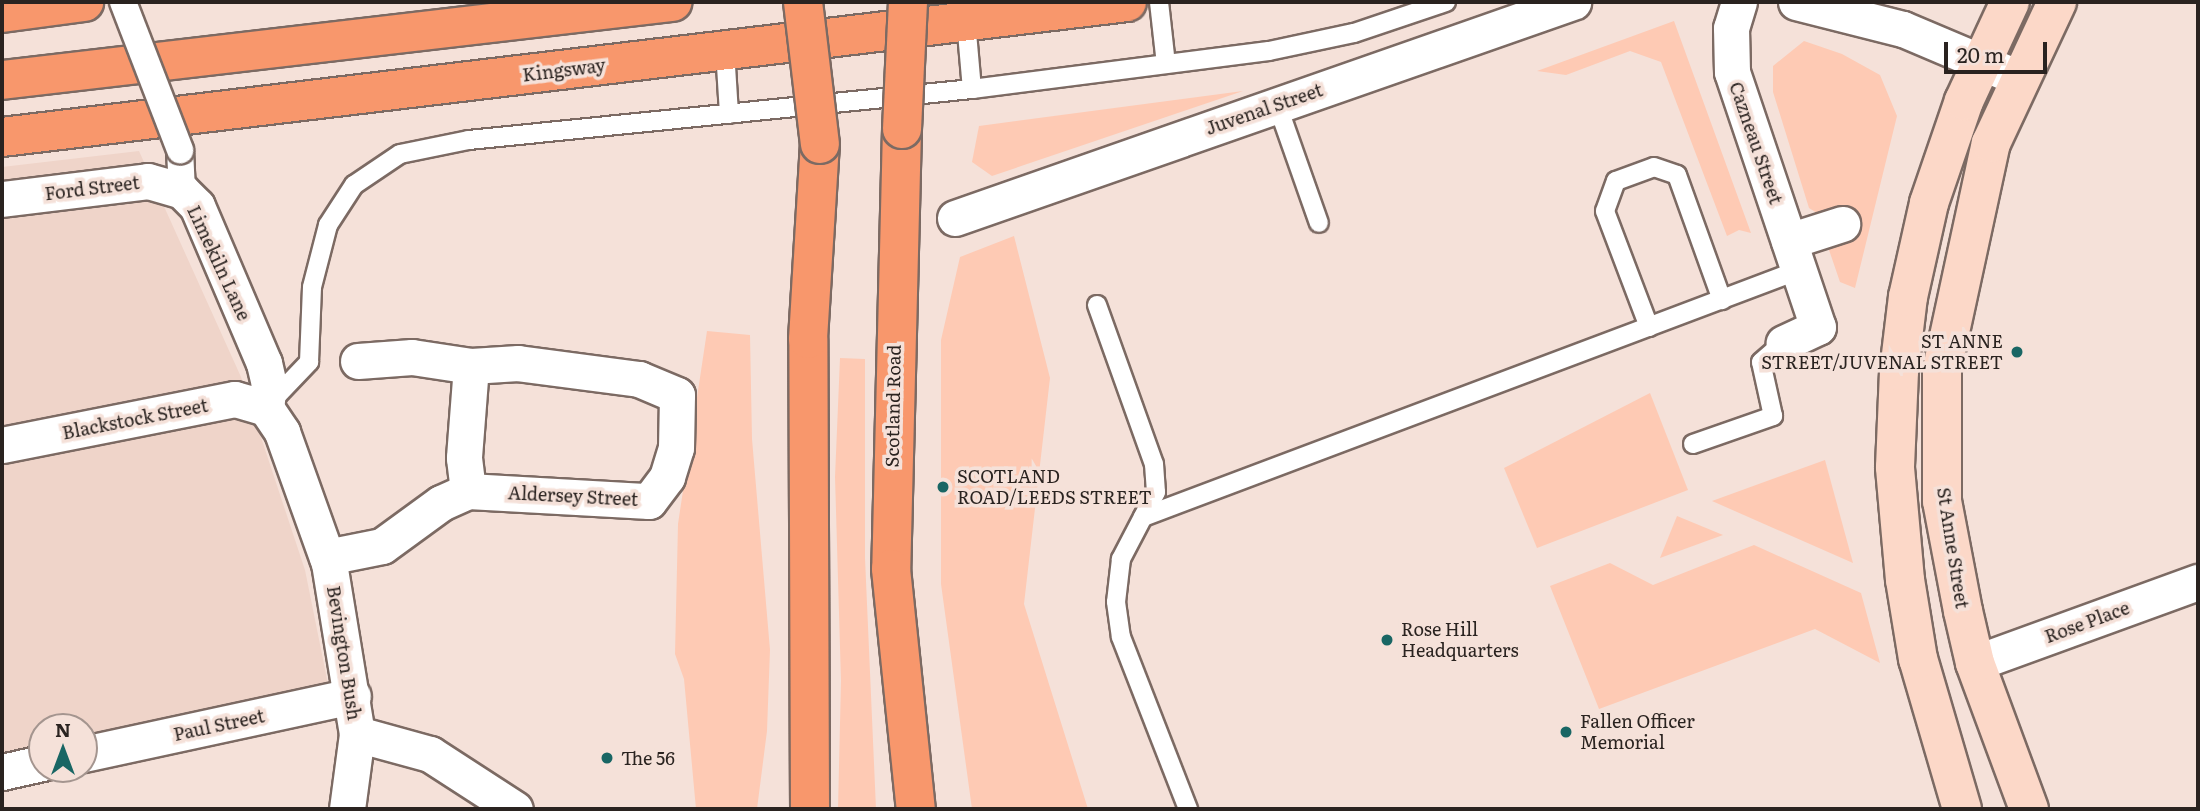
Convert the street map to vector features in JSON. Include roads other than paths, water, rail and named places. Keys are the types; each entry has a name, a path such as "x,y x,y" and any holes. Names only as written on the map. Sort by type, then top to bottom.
{"highway":[{"path":"2,13 84,2"},
{"path":"2,80 672,2"},
{"path":"803,2 820,144"},
{"path":"810,809 808,339 828,2"},
{"name":"Scotland Road","path":"908,2 902,129 891,569 916,809"},
{"name":"Kingsway","path":"2,137 1127,2"}],"main road":[{"path":"1962,809 1918,659 1895,467 1908,297 1929,203 1982,62 2010,2"},
{"name":"St Anne Street","path":"2029,809 1975,663 1942,501 1942,369 1991,143 2019,78 2057,2"}],"street":[{"name":"Limekiln Lane","path":"123,2 180,150 182,191 197,206 264,363 269,384 266,408"},
{"name":"Juvenal Street","path":"955,218 1573,2"},
{"name":"Cazneau Street","path":"1739,2 1731,28 1732,72 1818,327 1783,343"},
{"path":"1796,2 1903,29 2019,78"},
{"name":"Ford Street","path":"2,199 148,181 182,191"},
{"path":"1794,256 1842,224"},
{"path":"327,557 382,547 442,503 468,491 464,457 471,366 412,357 358,361"},
{"name":"Aldersey Street","path":"468,491 649,501 667,477 676,448 677,395 639,379 518,363 471,366"},
{"name":"Blackstock Street","path":"2,445 235,399 266,408"},
{"name":"Bevington Bush","path":"266,408 282,432 327,557 353,696 357,734 430,754 515,809"},
{"name":"Rose Place","path":"1975,663 2198,582"},
{"name":"Paul Street","path":"98,751 353,696"},
{"path":"347,809 357,734"},
{"path":"2,772 28,766"}],"lane":[{"path":"1159,2 1166,64"},
{"path":"266,408 309,362 312,287 328,225 354,185 400,154 469,140 972,89 1269,51 1354,33 1446,2"},
{"path":"966,21 972,89"},
{"path":"725,50 729,114"},
{"path":"1277,104 1319,223"},
{"path":"1649,327 1605,211 1616,181 1654,167 1677,175 1722,300"},
{"path":"1143,517 1722,300 1794,256"},
{"path":"1097,305 1154,464 1156,492 1121,559 1116,602 1121,637 1188,809"},
{"path":"1693,444 1773,416 1761,362 1783,343"}],"place":[{"name":"ST ANNE STREET/JUVENAL STREET","path":"2017,352"},
{"name":"SCOTLAND ROAD/LEEDS STREET","path":"943,487"},
{"name":"Rose Hill Headquarters","path":"1387,640"},
{"name":"Fallen Officer Memorial","path":"1566,732"},
{"name":"The 56","path":"607,758"}]}
